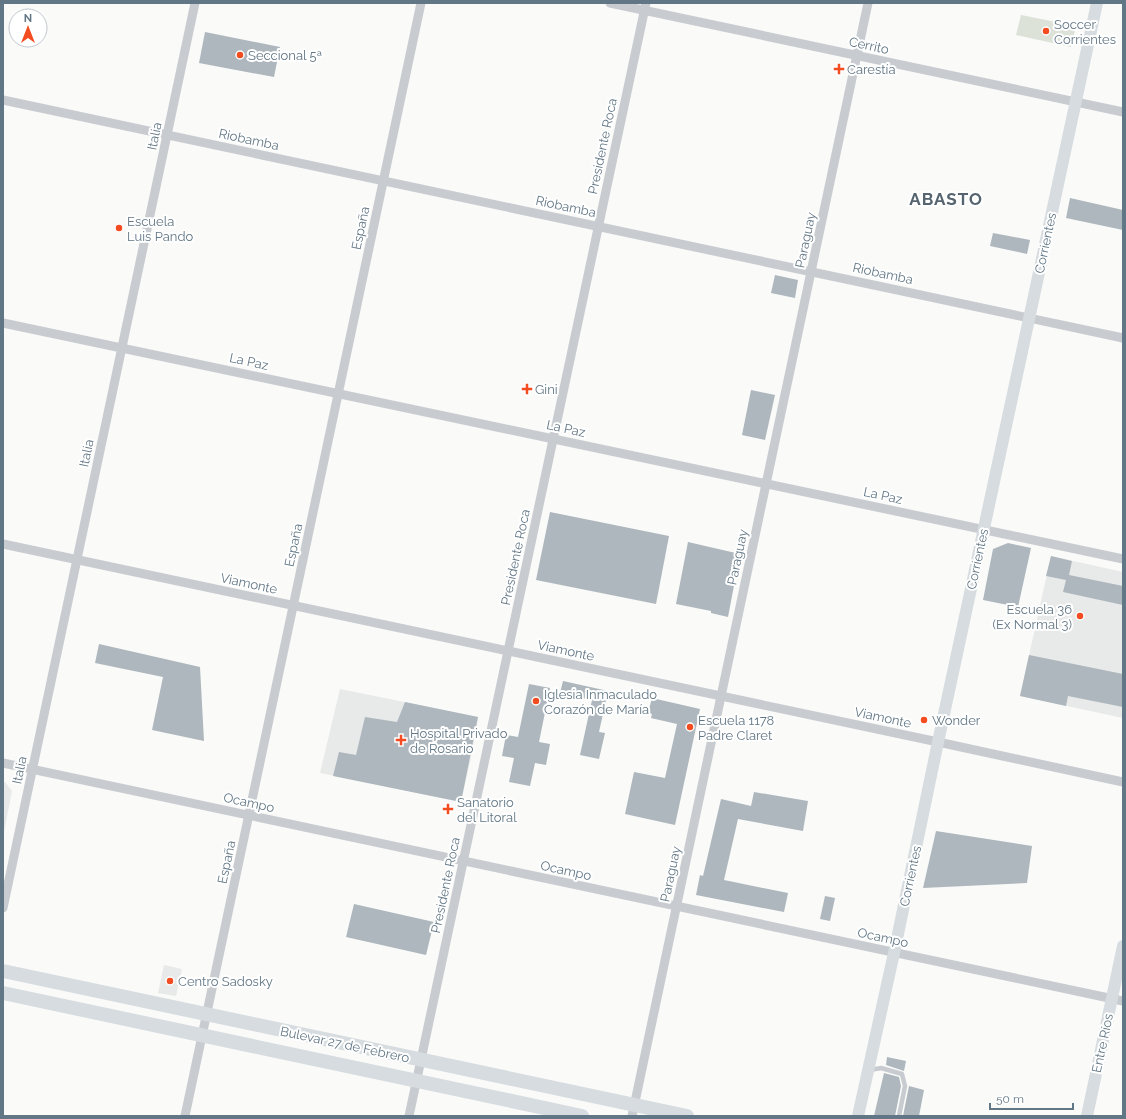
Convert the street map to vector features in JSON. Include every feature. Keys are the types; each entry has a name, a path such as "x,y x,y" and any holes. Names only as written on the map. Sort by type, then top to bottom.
{"main road":[{"name":"Corrientes","path":"858,1116 1097,3"},
{"name":"Entre Ríos","path":"1087,1116 1117,1000 1123,946"},
{"name":"Bulevar 27 de Febrero","path":"3,971 421,1060 633,1110 687,1116"},
{"name":"Bulevar 27 de Febrero","path":"3,993 582,1116"}],"street":[{"name":"Italia","path":"3,908 195,3"},
{"name":"España","path":"185,1116 421,3"},
{"name":"Cerrito","path":"610,3 645,7 857,56 1123,112"},
{"name":"Paraguay","path":"633,1110 868,3"},
{"name":"Presidente Roca","path":"409,1116 645,7"},
{"name":"Riobamba","path":"3,100 1123,338"},
{"name":"La Paz","path":"3,323 1123,559"},
{"name":"Viamonte","path":"3,544 1123,782"},
{"name":"Ocampo","path":"3,763 1117,1000"}],"lane":[{"path":"868,1071 881,1068 902,1074 905,1086 899,1116"}],"shaded area":[{"name":"Soccer Corrientes","path":"1021,15 1076,26 1071,47 1016,35"},
{"name":"Escuela 36 (Ex Normal 3)","path":"1051,556 1123,572 1123,718 1020,696"},
{"name":"Hospital Privado de Rosario","path":"340,689 478,717 461,802 320,773"},
{"path":"3,782 5,782 12,791 3,837"},
{"name":"Centro Sadosky","path":"164,965 182,969 176,996 158,993"}],"building":[{"name":"Seccional 5ª","path":"205,32 280,47 274,77 199,63"},
{"path":"1070,198 1123,210 1123,230 1066,218"},
{"path":"993,233 1030,240 1027,254 990,246"},
{"path":"775,275 798,280 795,298 771,293"},
{"path":"751,390 775,395 765,440 742,435"},
{"path":"550,512 669,536 656,604 536,580"},
{"path":"688,542 740,554 728,617 711,613 711,611 676,604"},
{"path":"1008,543 1031,548 1018,607 983,600 993,549"},
{"path":"1051,556 1072,561 1069,575 1123,586 1123,605 1063,592 1066,580 1046,576"},
{"path":"99,644 200,667 204,741 152,730 163,677 95,663"},
{"path":"1029,655 1123,674 1123,707 1068,696 1066,706 1020,696"},
{"path":"563,681 608,691 599,732 605,733 599,759 580,755 592,700 560,693"},
{"path":"529,684 550,688 539,742 550,744 546,765 535,763 530,786 509,782 514,758 502,756 506,735 518,737"},
{"path":"652,698 700,709 675,825 625,814 634,772 665,778 677,724 651,718 652,714 648,713"},
{"name":"Hospital Privado de Rosario","path":"405,702 478,717 461,802 333,776 339,752 356,755 365,717 397,722"},
{"path":"754,792 808,801 803,831 738,819 724,880 788,893 784,912 696,895 700,875 703,876 721,799 751,806"},
{"path":"936,831 1032,846 1027,883 923,888"},
{"path":"825,896 835,898 830,921 820,919"},
{"path":"354,904 434,922 426,955 346,937"},
{"path":"887,1057 906,1061 904,1071 886,1065"},
{"path":"884,1073 899,1077 901,1086 895,1116 874,1116"},
{"path":"909,1086 924,1090 919,1116 903,1116"}],"place":[{"name":"Soccer Corrientes","path":"1046,31"},
{"name":"Seccional 5ª","path":"240,55"},
{"name":"Carestía","path":"839,69"},
{"name":"Escuela Luis Pando","path":"119,228"},
{"name":"Gini","path":"527,389"},
{"name":"Escuela 36 (Ex Normal 3)","path":"1080,616"},
{"name":"Iglesia Inmaculado Corazón de María","path":"536,701"},
{"name":"Wonder","path":"924,720"},
{"name":"Escuela 1178 Padre Claret","path":"690,727"},
{"name":"Hospital Privado de Rosario","path":"401,740"},
{"name":"Sanatorio del Litoral","path":"448,809"},
{"name":"Centro Sadosky","path":"170,981"}],"district":[{"name":"ABASTO","path":"946,199"}]}
